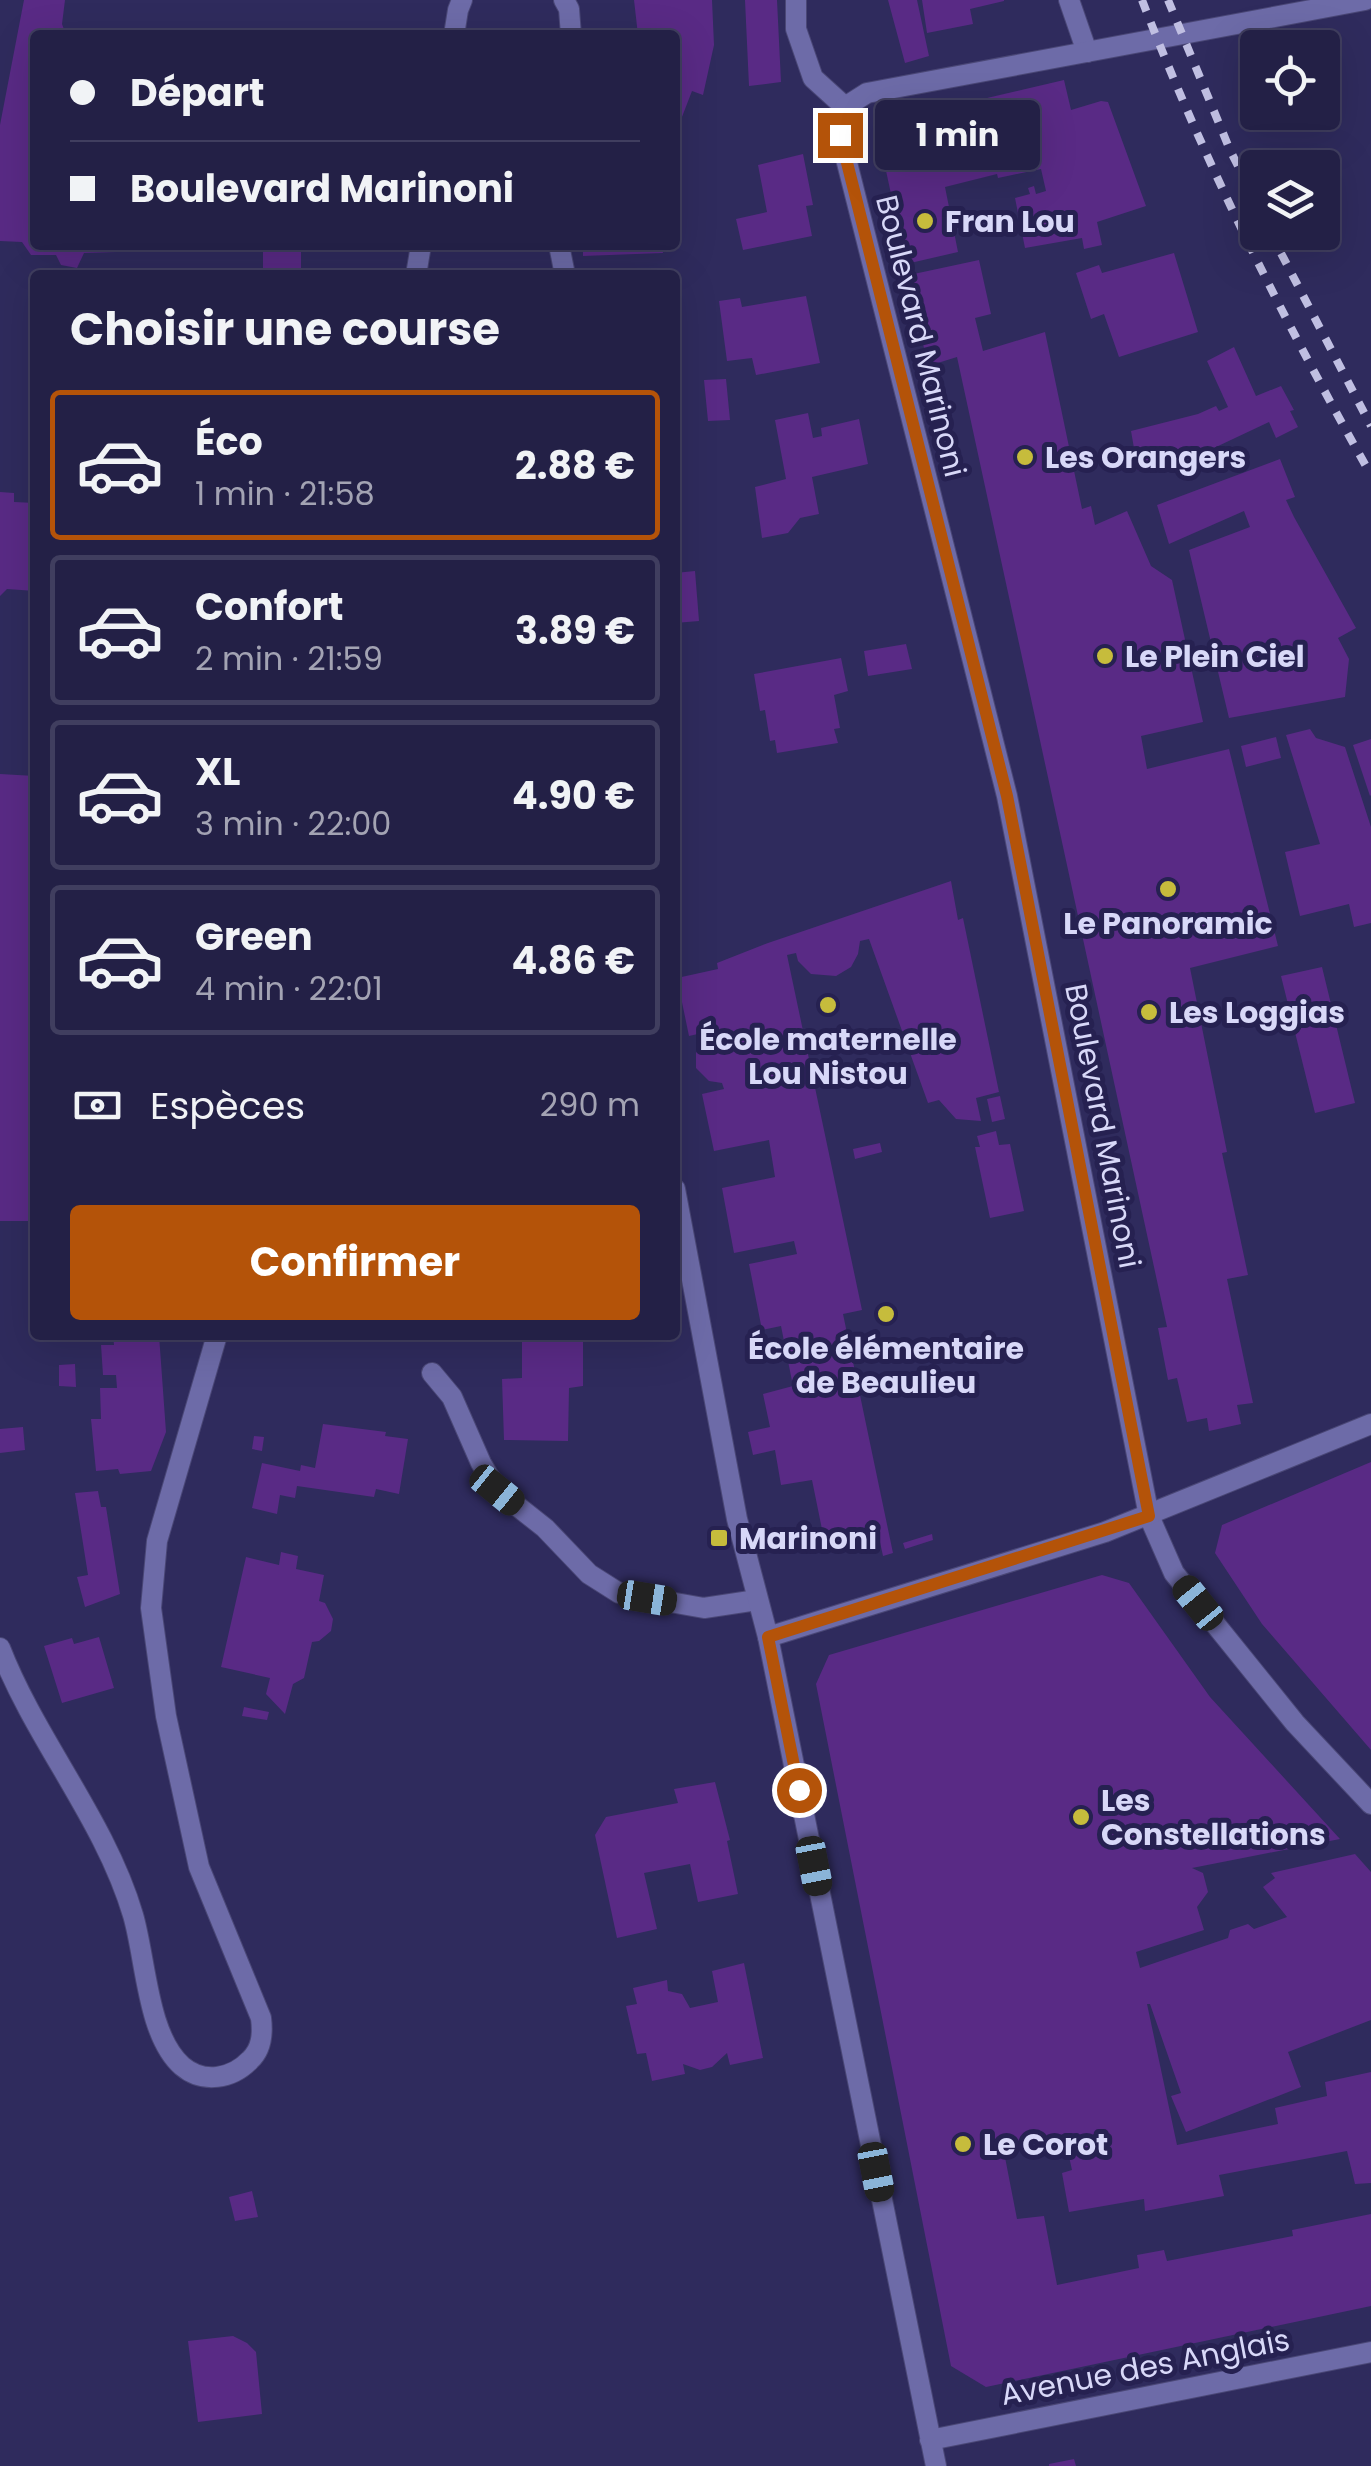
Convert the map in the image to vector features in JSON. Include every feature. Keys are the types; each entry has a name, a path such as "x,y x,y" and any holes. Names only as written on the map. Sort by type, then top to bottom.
{"street":[{"path":"455,30 462,0"},
{"path":"564,0 571,30"},
{"path":"796,0 796,29 812,78 845,107 868,93 1366,0"},
{"path":"1069,0 1086,52"},
{"name":"Boulevard Marinoni","path":"845,107 840,135 1007,796 1149,1516 1174,1573 1294,1723 1371,1804"},
{"path":"680,1216 737,1518 768,1637 936,2466"},
{"path":"0,1648 114,1865 133,1915 164,2043 183,2067 200,2076 214,2079 243,2068 257,2054 262,2018 198,1867 166,1716 151,1608 157,1541 216,1340"},
{"path":"432,1373 452,1397 481,1464 497,1490 545,1528 589,1574 618,1593 704,1608 757,1600"},
{"path":"768,1637 1149,1516 1371,1424"},
{"name":"Avenue des Anglais","path":"930,2440 1371,2352"}],"building":[{"path":"24,0 65,0 64,30 30,30 30,250 117,252 84,253 77,268 61,265 56,255 31,255 22,242 0,241 0,125"},
{"path":"634,0 712,0 714,45 703,95 692,91 680,122 680,30 637,30"},
{"path":"745,0 777,0 781,82 749,86"},
{"path":"888,0 917,0 929,56 905,63"},
{"path":"922,0 1004,1 970,9 973,24 927,33"},
{"path":"1064,80 1071,110 1108,102 1146,206 1097,222 1102,245 1084,249 1082,238 1025,248 1015,198 1030,194 1028,188 1034,186 1036,194 1046,191 1041,169 998,178 997,174 945,187 958,252 906,264 876,124"},
{"path":"803,154 813,205 806,206 812,236 743,250 736,219 767,212 758,165"},
{"path":"263,250 301,250 301,270 263,270"},
{"path":"583,250 663,253 583,256"},
{"path":"1174,253 1198,332 1119,357 1104,314 1091,319 1076,273 1099,265 1102,273"},
{"path":"979,260 991,314 975,318 983,351 1045,332 1082,509 1091,506 1095,525 1127,511 1151,566 1172,580 1203,722 1141,736 1147,769 1229,749 1278,946 1190,968 1248,1275 1227,1279 1253,1403 1237,1405 1241,1424 1209,1431 1207,1418 1187,1422 1177,1378 1168,1380 1158,1328 1167,1327 957,357 928,366 919,326 928,324 925,307 917,309 909,275"},
{"path":"806,296 820,363 756,375 752,358 727,361 719,301 740,298 742,307"},
{"path":"1234,347 1256,396 1281,386 1298,427 1276,438 1269,422 1216,447 1138,471 1131,431 1216,406 1219,411 1228,407 1207,361"},
{"path":"726,379 730,420 708,421 704,380"},
{"path":"808,413 813,438 822,436 821,428 859,419 868,464 812,477 819,514 800,518 788,533 762,538 755,487 786,479 775,420"},
{"path":"1280,459 1295,497 1286,500 1356,628 1338,638 1349,659 1345,697 1229,718 1189,550 1250,527 1244,511 1169,544 1157,505"},
{"path":"0,492 14,493 14,502 30,503 30,591 7,589 0,596"},
{"path":"695,571 699,621 680,623 680,572"},
{"path":"906,644 912,669 868,676 864,651"},
{"path":"841,658 848,691 834,695 840,728 834,729 838,743 777,753 775,740 770,741 765,710 760,711 754,674"},
{"path":"1310,729 1316,738 1345,747 1371,827 1371,923 1354,927 1349,904 1300,916 1285,852 1320,844 1286,735"},
{"path":"1276,737 1281,758 1246,767 1241,746"},
{"path":"1371,739 1371,795 1370,796 1353,745"},
{"path":"0,774 30,776 30,1221 0,1221"},
{"path":"951,881 958,920 963,918 999,1092 976,1098 981,1121 956,1119 939,1100 928,1103 869,939 860,941 851,967 836,976 811,974 798,961 796,953 787,955 862,1310 843,1314 893,1553 883,1556 878,1533 824,1539 812,1480 781,1485 775,1450 753,1455 748,1432 770,1427 763,1394 793,1386 781,1326 762,1330 749,1264 797,1254 794,1241 734,1253 722,1188 775,1177 769,1140 714,1151 702,1094 724,1089 722,1083 709,1081 696,1068 696,1053 713,1038 711,1031 689,1036 680,977 718,969 717,963"},
{"path":"1322,967 1355,1103 1315,1113 1281,976"},
{"path":"1000,1096 1005,1119 992,1122 987,1099"},
{"path":"996,1131 999,1145 1010,1144 1024,1211 990,1218 975,1147 980,1147 977,1136"},
{"path":"880,1143 882,1152 855,1159 853,1149"},
{"path":"114,1340 159,1340 166,1432 151,1471 96,1471 91,1419 101,1419 100,1388 117,1388 116,1375 103,1375 101,1345 114,1345"},
{"path":"583,1341 583,1386 569,1388 568,1441 504,1440 502,1379 522,1378 522,1342"},
{"path":"75,1364 76,1387 59,1386 59,1365"},
{"path":"323,1424 386,1432 385,1436 408,1439 399,1494 376,1489 374,1497 297,1486 295,1498 280,1495 277,1514 252,1508 262,1463 300,1471 301,1465 315,1468"},
{"path":"23,1427 25,1450 0,1453 0,1429"},
{"path":"254,1436 264,1437 262,1451 252,1449"},
{"path":"1371,1462 1371,1750 1262,1624 1215,1553 1222,1525"},
{"path":"98,1491 101,1507 106,1507 120,1594 85,1607 77,1577 88,1575 75,1493"},
{"path":"932,1534 933,1540 905,1549 903,1543"},
{"path":"281,1552 298,1556 296,1569 324,1575 319,1601 325,1603 333,1619 331,1631 312,1642 304,1678 293,1684 285,1714 266,1694 270,1678 221,1667 246,1557 279,1565"},
{"path":"1102,1575 1129,1583 1210,1697 1340,1839 1192,1868 1203,1873 1208,1892 1197,1907 1204,1930 1136,1952 1140,1968 1228,1938 1230,1930 1248,1924 1254,1929 1287,1917 1263,1887 1275,1878 1271,1873 1355,1854 1371,1872 1371,2020 1288,2052 1301,2087 1186,2132 1171,2096 1181,2093 1147,2004 1177,2145 1278,2124 1275,2108 1327,2096 1325,2082 1371,2072 1371,2183 1355,2184 1347,2151 1219,2175 1224,2196 1145,2211 1144,2199 1069,2212 1062,2173 1072,2170 1064,2134 1003,2147 1017,2219 1044,2216 1057,2285 1139,2268 1137,2255 1164,2250 1167,2261 1293,2236 1292,2230 1371,2214 1371,2306 986,2387 951,2366 816,1684 829,1655"},
{"path":"99,1637 114,1688 62,1703 44,1646 72,1638 74,1644"},
{"path":"244,1707 269,1712 267,1720 242,1716"},
{"path":"715,1782 730,1840 727,1841 738,1894 698,1902 690,1864 644,1873 657,1929 617,1938 595,1835 606,1817 678,1803 674,1789"},
{"path":"744,1963 763,2058 730,2065 727,2053 712,2067 700,2070 683,2064 685,2074 652,2081 646,2053 637,2054 626,2006 637,2004 633,1988 667,1980 668,1991 682,1994 690,2008 718,2002 712,1971"},
{"path":"252,2191 258,2217 235,2221 229,2197"},
{"path":"233,2336 256,2352 262,2414 198,2422 188,2341"},
{"path":"1074,2459 1076,2466 1049,2466 1049,2464"}],"railway":[{"path":"1142,0 1192,122 1248,242 1371,475"},
{"path":"1168,0 1240,170"},
{"path":"1279,250 1371,426"}],"place":[{"name":"Fran Lou","path":"925,221"},
{"name":"Les Orangers","path":"1025,457"},
{"name":"Le Plein Ciel","path":"1105,656"},
{"name":"Le Panoramic","path":"1168,889"},
{"name":"École maternelle Lou Nistou","path":"828,1005"},
{"name":"Les Loggias","path":"1149,1012"},
{"name":"École élémentaire de Beaulieu","path":"886,1314"},
{"name":"Marinoni","path":"719,1538"},
{"name":"Les Constellations","path":"1081,1817"},
{"name":"Le Corot","path":"963,2144"}],"route":[{"path":"799,1790 768,1637 1149,1516 1007,796 840,135"}]}
